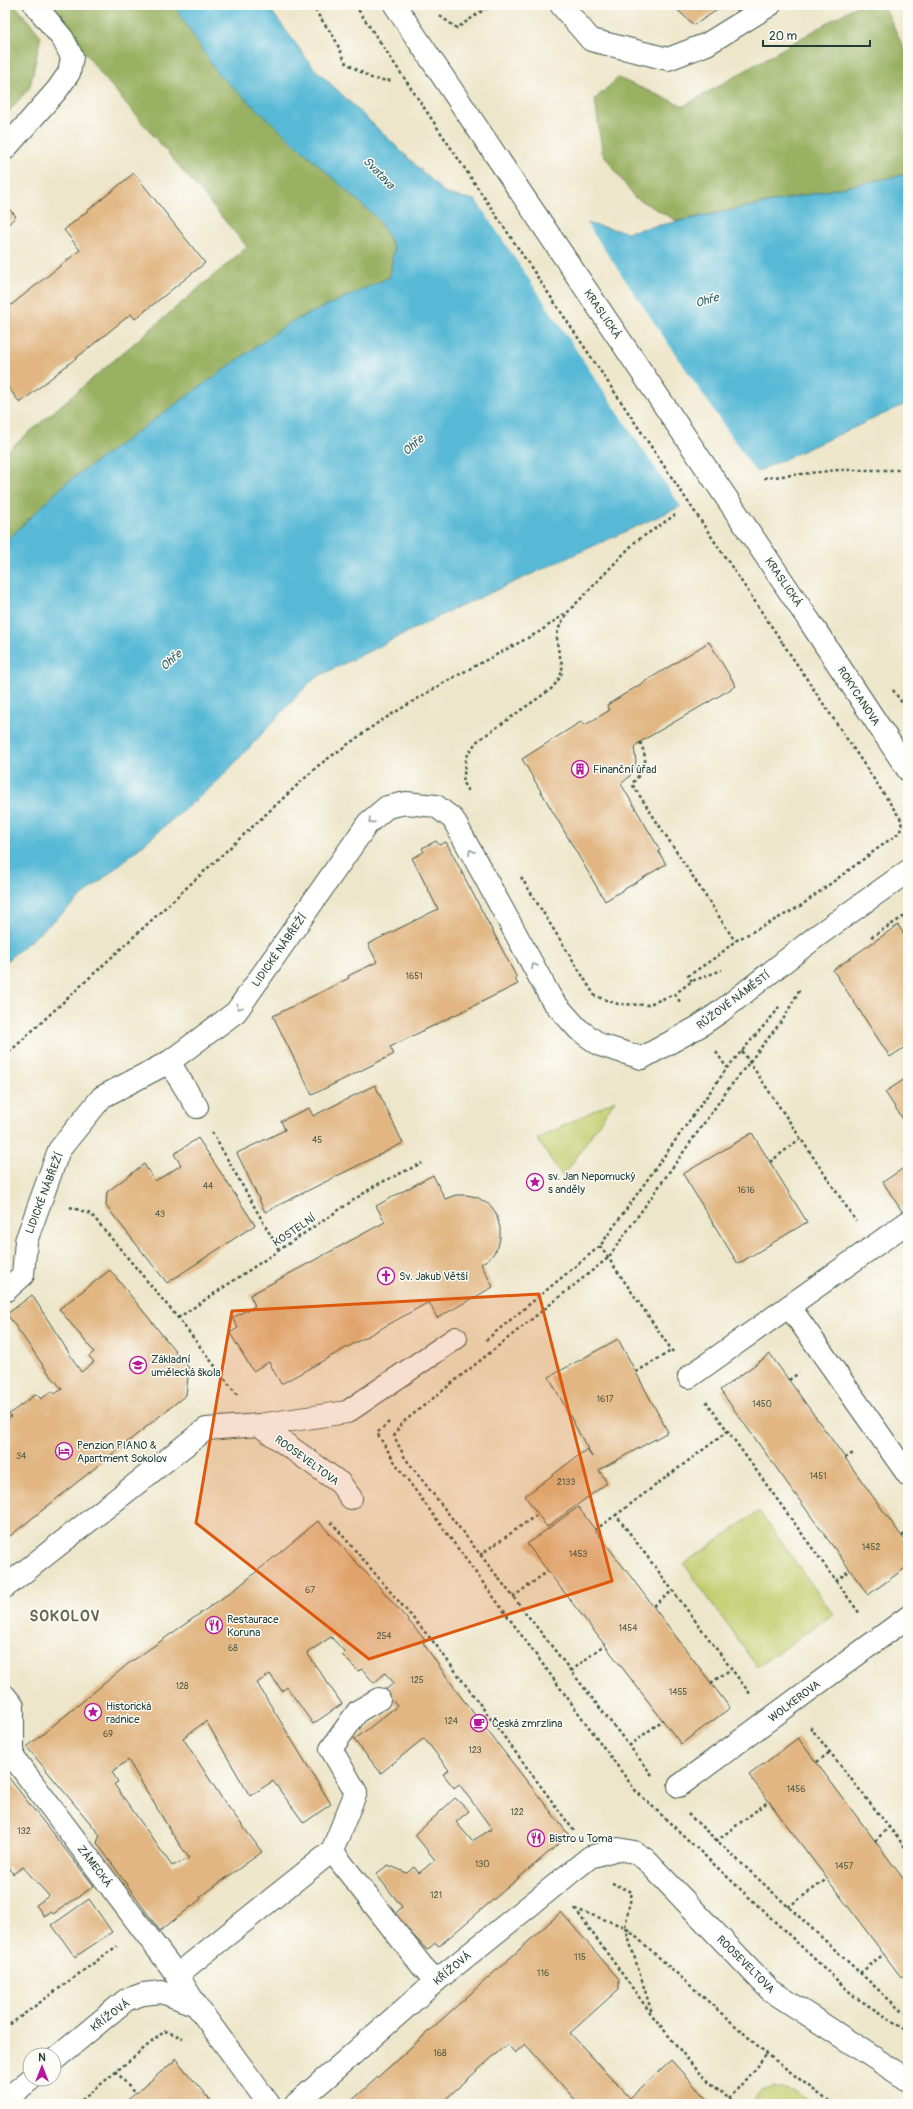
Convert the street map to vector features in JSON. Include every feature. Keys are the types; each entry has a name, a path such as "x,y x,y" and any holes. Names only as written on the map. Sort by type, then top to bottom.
{"street":[{"path":"5,149 69,73 72,57 63,39 35,5"},
{"name":"KRASLICKÁ","path":"395,5 810,622"},
{"path":"561,5 591,40 668,59 707,44 770,5"},
{"name":"ROKYCANOVA","path":"810,622 908,770"},
{"name":"LIDICKÉ NÁBŘEŽÍ","path":"5,1290 23,1275 26,1241 59,1150 102,1097 169,1062 236,1012 368,823 387,807 406,803 436,806 453,819 552,1000"},
{"name":"RŮŽOVÉ NÁMĚSTÍ","path":"552,1000 578,1029 600,1045 642,1058 698,1027 720,1012 817,936 908,871"},
{"path":"169,1062 197,1107"},
{"path":"689,1377 908,1222"},
{"path":"789,1306 908,1475"},
{"path":"5,1587 206,1429 259,1425 347,1412 456,1338"},
{"name":"ROOSEVELTOVA","path":"259,1425 346,1491"},
{"name":"WOLKEROVA","path":"679,1786 908,1617"},
{"name":"ZÁMECKÁ","path":"5,1696 13,1706 13,1757 177,1975 196,2006"},
{"path":"177,1975 332,1851 356,1792 331,1748 358,1711 379,1699"},
{"name":"ROOSEVELTOVA","path":"618,1849 634,1852 645,1859 770,1990 908,2080"},
{"name":"KŘÍŽOVÁ","path":"296,2104 436,1981 554,1884 590,1856 618,1849"},
{"path":"332,1851 422,1966 436,1981"},
{"name":"KŘÍŽOVÁ","path":"62,2053 126,2000 143,1994 162,1992 196,2006"},
{"path":"196,2006 269,2104"},
{"path":"5,2100 22,2086"}],"path":[{"path":"311,5 334,36 346,63 373,79 392,81"},
{"path":"355,5 902,821 900,832 799,907 735,941 719,955 688,976 692,981 675,994 647,1005 618,1004 596,996 521,876"},
{"path":"457,28 491,5"},
{"path":"764,478 838,470 908,470"},
{"path":"5,1056 319,765 379,722 445,682 539,632 568,612 635,542 675,515"},
{"path":"471,796 463,783 466,758 476,742 550,689 559,680 563,670 557,636 560,625 568,612"},
{"path":"640,742 646,757 643,769 632,784 735,941"},
{"path":"865,941 908,914"},
{"path":"656,1779 405,1458 394,1436 401,1424 608,1258 750,1061 784,1018 802,986"},
{"path":"482,1343 600,1246 727,1068 775,1013"},
{"path":"742,1051 873,1246"},
{"path":"197,1107 279,1250"},
{"path":"770,1162 801,1138"},
{"name":"KOSTELNÍ","path":"178,1318 376,1185 422,1163"},
{"path":"43,1197 91,1214 178,1318 259,1425"},
{"path":"600,1246 689,1377 878,1639"},
{"path":"636,1372 671,1350"},
{"path":"394,1418 377,1433 396,1464 635,1790 855,1997 908,2030"},
{"path":"596,1530 728,1431"},
{"path":"346,1491 325,1515 436,1645 579,1838"},
{"path":"480,1555 538,1514"},
{"path":"616,1515 770,1719"},
{"path":"902,1536 908,1532"},
{"path":"513,1597 548,1570"},
{"path":"836,1581 850,1570"},
{"path":"654,1606 672,1591"},
{"path":"571,1671 605,1644"},
{"path":"711,1683 731,1669"},
{"path":"791,1703 908,1851"},
{"path":"629,1746 663,1720"},
{"path":"816,1762 830,1752"},
{"path":"716,1840 769,1801"},
{"path":"684,1811 897,2007 908,2013"},
{"path":"875,1840 889,1827"},
{"path":"788,1907 827,1879"},
{"path":"606,1884 612,1883 632,1892 625,1927 652,2015"},
{"path":"554,1884 575,1909 652,2015 697,2071 735,2104"},
{"path":"575,1909 625,1927 767,2054 832,2104"},
{"path":"5,2028 142,1928"},
{"path":"860,1973 884,1954"},
{"path":"77,2104 165,2031 184,2039"},
{"path":"729,2099 767,2054"},
{"path":"116,2071 135,2094"}],"highlighted area":[{"path":"539,1294 612,1581 369,1659 196,1523 232,1311"}],"green space":[{"path":"5,5 15,5 41,36 30,87 5,116"},
{"path":"49,5 175,5 378,219 394,247 390,277 289,323 66,483 5,542 5,453 247,247 102,75"},
{"path":"858,5 884,5 908,58 908,174 677,221 634,197 602,152 595,99 618,78 684,106"},
{"path":"615,1100 563,1177 537,1139"},
{"path":"759,1511 833,1614 757,1667 684,1564"},
{"path":"776,2087 795,2093 813,2104 752,2103 760,2091"}],"water":[{"path":"174,5 267,5 312,66 446,194 627,232 908,174 908,403 446,613 313,679 219,780 5,962 5,542 66,483 289,323 390,277 394,247 378,219 217,73"}],"pier":[{"path":"474,197 585,221 757,474 682,508"}],"building":[{"path":"672,5 725,5 694,25"},
{"path":"134,173 205,263 135,319 131,314 20,403 5,383 5,310 80,250 64,230"},
{"path":"5,205 16,216 5,228"},
{"name":"Finanční úřad","path":"709,642 736,686 640,742 634,747 636,762 629,777 621,784 660,850 658,851 666,864 605,901 522,759 582,721 585,725 610,710 607,705"},
{"path":"436,841 439,845 446,842 517,978 515,979 518,984 390,1047 394,1054 312,1095 273,1016 349,978 348,976 377,962 368,944 438,909 412,858 424,852 422,848"},
{"path":"898,925 908,940 908,1045 890,1057 833,970"},
{"path":"908,1077 908,1127 885,1092"},
{"path":"375,1085 403,1143 265,1212 237,1153 285,1130 281,1121 309,1108 313,1116"},
{"path":"752,1133 807,1222 738,1264 683,1174"},
{"path":"198,1138 255,1225 167,1283 106,1206 107,1192 144,1164 155,1181 169,1173 181,1165 174,1154"},
{"path":"908,1165 908,1210 903,1213 883,1182"},
{"name":"Sv. Jakub Větší","path":"433,1175 445,1199 456,1195 477,1197 491,1206 496,1213 500,1228 498,1247 491,1257 481,1264 493,1287 437,1318 429,1302 281,1384 269,1362 253,1371 230,1333 238,1328 232,1318 255,1306 250,1295 385,1222 376,1206"},
{"name":"Základní umělecká škola","path":"110,1270 189,1368 186,1395 5,1540 5,1421 11,1417 9,1414 36,1394 41,1399 52,1391 55,1394 62,1389 47,1371 7,1314 32,1295 81,1372 94,1362 89,1356 94,1352 59,1309"},
{"path":"618,1339 668,1432 599,1470 607,1483 547,1527 525,1496 587,1449 592,1457 549,1377"},
{"path":"770,1354 908,1545 908,1566 868,1595 720,1390"},
{"path":"578,1507 730,1708 681,1744 527,1544"},
{"path":"318,1521 382,1590 426,1641 423,1643 458,1693 569,1835 439,1946 435,1943 427,1950 394,1915 402,1907 376,1874 388,1865 407,1873 414,1867 419,1873 435,1860 415,1835 455,1798 469,1811 456,1822 472,1841 492,1829 459,1784 454,1788 443,1774 449,1770 424,1738 381,1773 354,1740 397,1706 384,1691 394,1683 385,1673 374,1683 362,1669 358,1671 341,1654 344,1651 331,1637 307,1653 342,1704 313,1724 287,1687 282,1691 270,1674 257,1683 331,1804 304,1823 273,1781 250,1796 206,1721 183,1738 221,1797 262,1852 200,1897 201,1899 160,1931 97,1843 100,1835 27,1747 128,1664 238,1587","holes":["128,1760 173,1835 189,1858 172,1866 114,1784 118,1782 112,1772"]},
{"path":"798,1738 908,1885 908,1972 901,1977 749,1775"},
{"path":"5,1773 94,1886 53,1914 51,1912 44,1916 36,1905 49,1896 23,1867 13,1874 9,1867 5,1871"},
{"path":"89,1899 112,1932 75,1957 52,1925"},
{"path":"561,1912 619,1979 619,1989 570,2033 630,2098 671,2060 711,2104 579,2104 525,2044 515,2053 507,2044 440,2104 348,2104"},
{"path":"175,2058 213,2104 123,2104 174,2061"}],"place":[{"name":"Finanční úřad","path":"580,769"},
{"name":"sv. Jan Nepomucký s anděly","path":"535,1182"},
{"name":"Sv. Jakub Větší","path":"386,1276"},
{"name":"Základní umělecká škola","path":"138,1365"},
{"name":"Penzion PIANO & Apartment Sokolov","path":"64,1451"},
{"name":"Restaurace Koruna","path":"214,1625"},
{"name":"Historická radnice","path":"93,1712"},
{"name":"Česká zmrzlina","path":"479,1723"},
{"name":"Bistro u Toma","path":"536,1838"}],"district":[{"name":"SOKOLOV","path":"65,1616"}],"water label":[{"name":"Svatava","path":"379,173"},
{"name":"Ohře","path":"707,300"},
{"name":"Ohře","path":"413,445"},
{"name":"Ohře","path":"171,660"}]}
